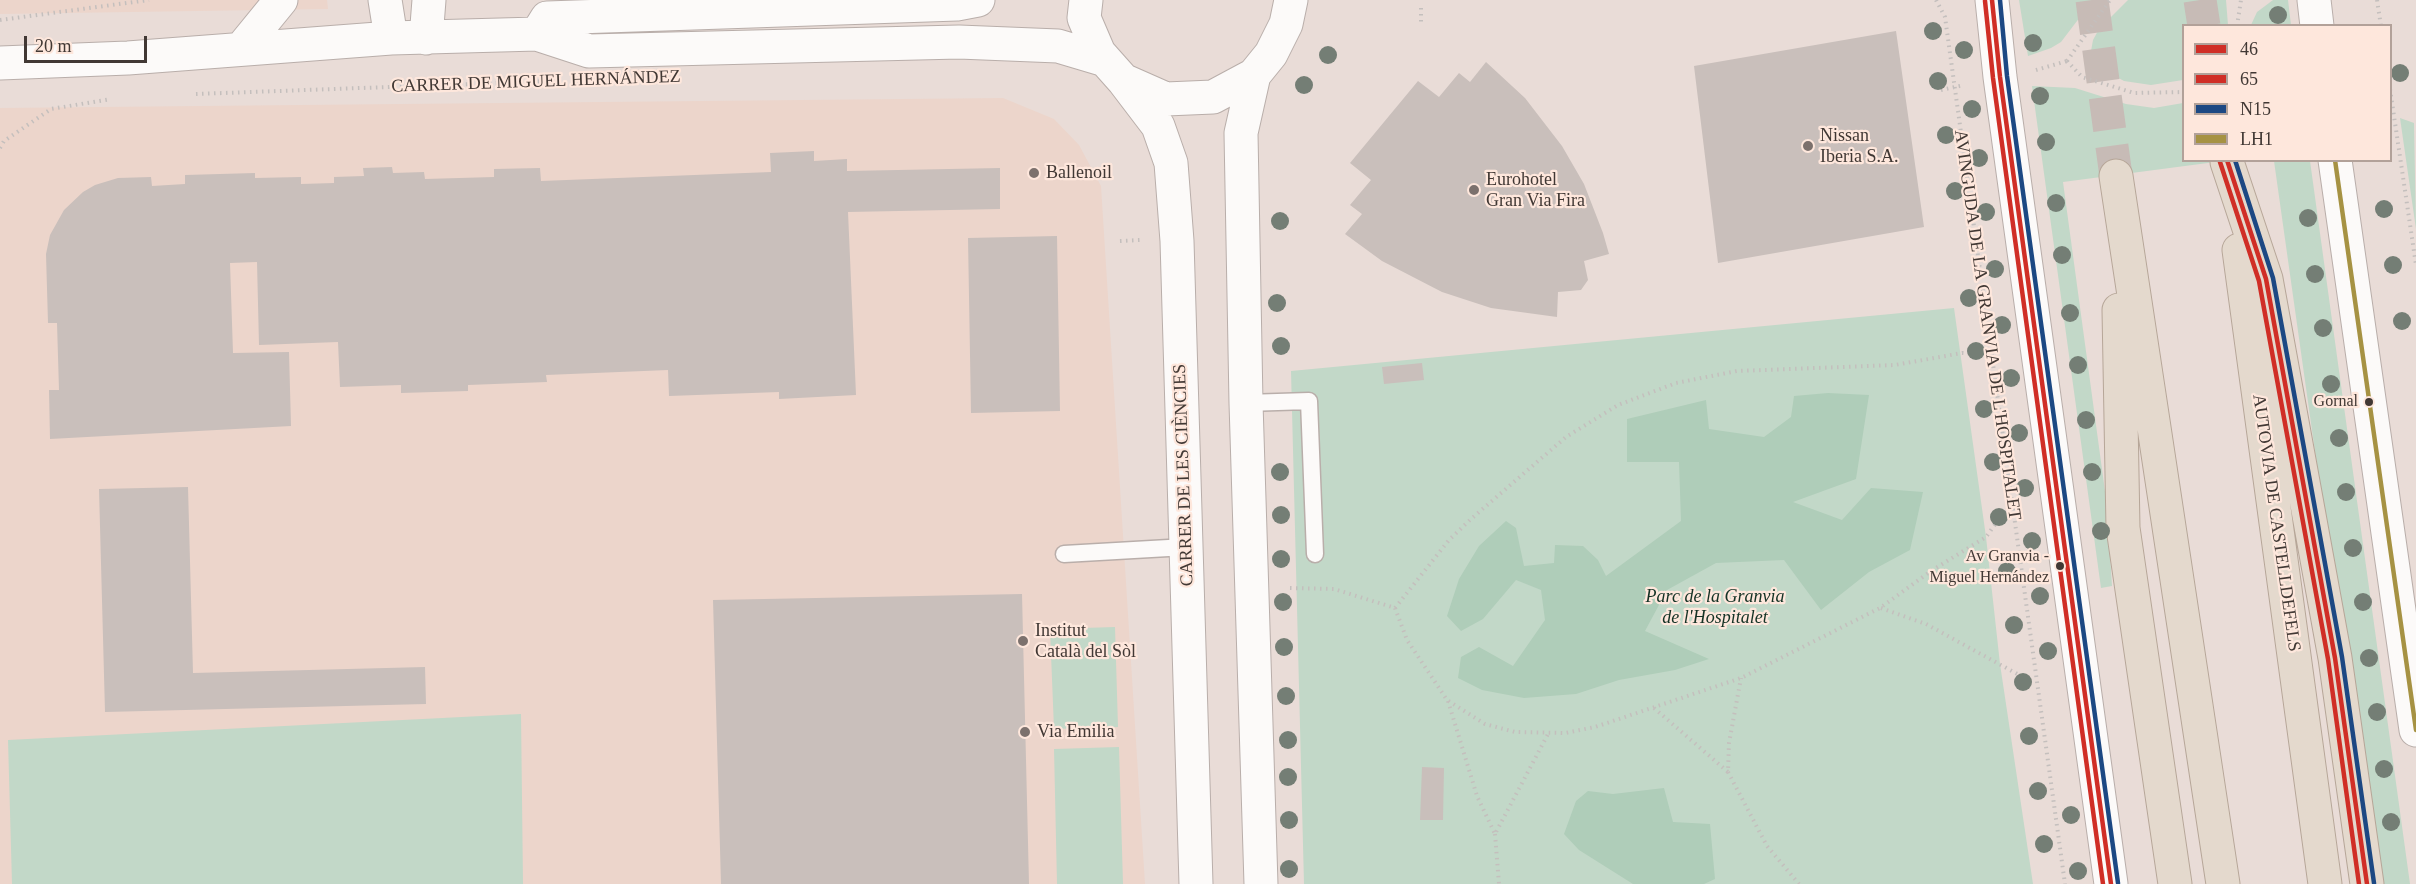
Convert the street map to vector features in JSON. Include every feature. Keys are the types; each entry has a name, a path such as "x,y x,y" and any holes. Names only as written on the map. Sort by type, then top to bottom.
{"highway":[{"name":"AUTOVIA DE CASTELLDEFELS","path":"2325,884 2227,162 2266,279 2335,658 2367,884"},
{"path":"2175,884 2123,528 2116,176 2223,884"}],"street":[{"path":"241,49 281,0"},
{"path":"386,0 391,38"},
{"path":"426,39 429,0"},
{"name":"CARRER DE MIGUEL HERNÁNDEZ","path":"0,63 128,58 391,38 426,39 538,17 957,4 978,0"},
{"name":"CARRER DE LES CIÈNCIES","path":"1086,0 1084,18 1114,70 1158,126 1171,163 1177,240 1196,884"},
{"path":"1261,884 1246,403 1241,133 1254,75 1271,54 1286,24 1291,0"},
{"path":"1992,0 2000,77 2111,884"},
{"path":"2314,0 2317,24"},
{"name":"CARRER DE MIGUEL HERNÁNDEZ","path":"538,17 589,51 959,42 1058,46 1114,70 1166,99 1213,97 1254,75"},
{"path":"2335,162 2414,716"}],"lane":[{"path":"1246,403 1309,401 1315,554"},
{"path":"1064,554 1186,547"}],"path":[{"path":"0,20 149,0"},
{"name":"AVINGUDA DE LA GRANVIA DE L'HOSPITALET","path":"1936,0 1945,17 2065,884"},
{"path":"2030,71 2067,61 2110,0"},
{"path":"2237,24 2241,0"},
{"path":"2377,0 2381,24"},
{"path":"1421,8 1421,23"},
{"path":"2067,61 2082,77 2134,93 2182,92"},
{"name":"CARRER DE MIGUEL HERNÁNDEZ","path":"188,94 556,81"},
{"path":"1941,90 1974,83"},
{"path":"2392,96 2416,265"},
{"path":"0,148 4,141 51,109 117,98"},
{"path":"1120,241 1147,240"},
{"path":"1395,608 1449,540 1471,519 1566,437 1618,405 1676,383 1737,371 1895,365 1962,353 1977,354"},
{"path":"1448,700 1485,724 1515,732 1548,734 1595,727 1654,708 1742,678 1880,608 1931,570 1986,537 1999,519"},
{"path":"1287,588 1334,589 1395,608"},
{"path":"1395,608 1407,640 1448,700 1477,796 1495,834 1499,884"},
{"path":"1880,608 1926,624 2021,676"},
{"path":"1728,772 1729,743 1742,678"},
{"path":"1654,708 1728,772 1767,846 1799,884"},
{"path":"1495,834 1548,734"}],"shaded area":[{"path":"0,0 327,0 328,9 0,14"},
{"path":"1003,98 1054,119 1079,145 1101,186 1145,884 0,884 0,108"}],"green space":[{"path":"2019,0 2093,0 2061,42 2028,56"},
{"path":"2128,0 2226,0 2228,24 2182,24 2182,80 2151,85 2124,81 2097,66 2091,51 2093,40 2099,29"},
{"path":"2273,0 2288,0 2291,24 2251,24 2257,12"},
{"path":"2032,86 2075,88 2126,104 2154,108 2182,103 2182,162 2215,162 2063,182 2107,506 2112,586 2101,588"},
{"path":"2400,118 2414,123 2416,229"},
{"path":"2274,162 2310,162 2410,884 2376,884"},
{"name":"Parc de la Granvia de l'Hospitalet","path":"1954,308 1986,537 2000,664 2033,884 1304,884 1291,371"},
{"path":"1828,393 1869,395 1856,479 1793,502 1842,520 1871,488 1923,492 1910,550 1869,572 1821,610 1784,560 1716,563 1667,590 1645,631 1709,659 1675,670 1619,680 1576,694 1524,698 1482,690 1458,678 1461,657 1479,647 1513,666 1545,620 1541,590 1516,580 1483,619 1461,631 1447,616 1459,579 1479,546 1506,521 1516,528 1524,566 1554,563 1555,545 1583,546 1598,560 1606,576 1681,521 1679,462 1627,462 1627,419 1706,400 1709,429 1764,437 1791,417 1794,396"},
{"path":"1115,627 1118,727 1054,729 1050,629"},
{"path":"521,714 523,884 12,884 8,740"},
{"path":"1119,747 1123,884 1057,884 1054,749"},
{"path":"1664,788 1673,822 1710,824 1715,879 1704,884 1633,884 1579,850 1564,834 1576,801 1588,791 1613,794"}],"building":[{"name":"Nissan Iberia S.A.","path":"1896,31 1924,227 1718,263 1694,66"},
{"name":"Eurohotel Gran Via Fira","path":"1486,62 1525,98 1562,146 1584,184 1609,254 1584,261 1588,280 1581,290 1558,292 1557,317 1491,308 1442,292 1382,261 1345,234 1362,214 1350,205 1371,180 1350,163 1418,81 1439,97 1459,73 1470,82"},
{"path":"814,151 814,161 847,159 847,171 1000,168 1000,209 848,212 856,395 779,399 779,392 669,396 668,370 546,375 547,382 468,385 468,391 401,393 401,385 340,387 338,342 259,345 257,262 230,263 233,353 289,352 291,426 50,439 49,390 59,390 57,323 48,323 46,254 50,235 64,210 83,192 95,185 118,178 151,177 152,186 185,184 185,175 255,173 255,178 301,177 301,184 334,183 334,177 364,176 363,168 392,167 393,173 424,172 425,179 494,177 494,169 540,168 541,181 771,172 770,153"},
{"path":"1057,236 1060,411 971,413 968,238"},
{"path":"1422,363 1424,380 1384,384 1382,367"},
{"path":"188,487 193,673 425,667 426,704 105,712 99,489"},
{"path":"1022,594 1029,884 721,884 713,600"},
{"path":"1422,767 1444,768 1443,820 1420,820"}],"tunnel":[{"path":"2092,0 2116,176"},
{"path":"2200,0 2204,24"}],"transit line":[{"name":"46","path":"1992,0 2000,77 2111,884"},
{"name":"N15","path":"2000,0 2007,76 2118,883"},
{"name":"65","path":"1985,1 1993,78 2103,884"},
{"name":"65","path":"2220,162 2259,281 2328,659 2359,884"},
{"name":"46","path":"2228,162 2266,279 2335,658 2367,884"},
{"name":"N15","path":"2236,162 2273,278 2342,657 2374,883"},
{"name":"LH1","path":"2335,162 2416,730"}],"place":[{"name":"Nissan Iberia S.A.","path":"1808,146"},
{"name":"Ballenoil","path":"1034,173"},
{"name":"Eurohotel Gran Via Fira","path":"1474,190"},
{"name":"Gornal","path":"2369,402"},
{"name":"Av Granvia - Miguel Hernández","path":"2060,566"},
{"name":"Institut Català del Sòl","path":"1023,641"},
{"name":"Via Emilia","path":"1025,732"}]}
